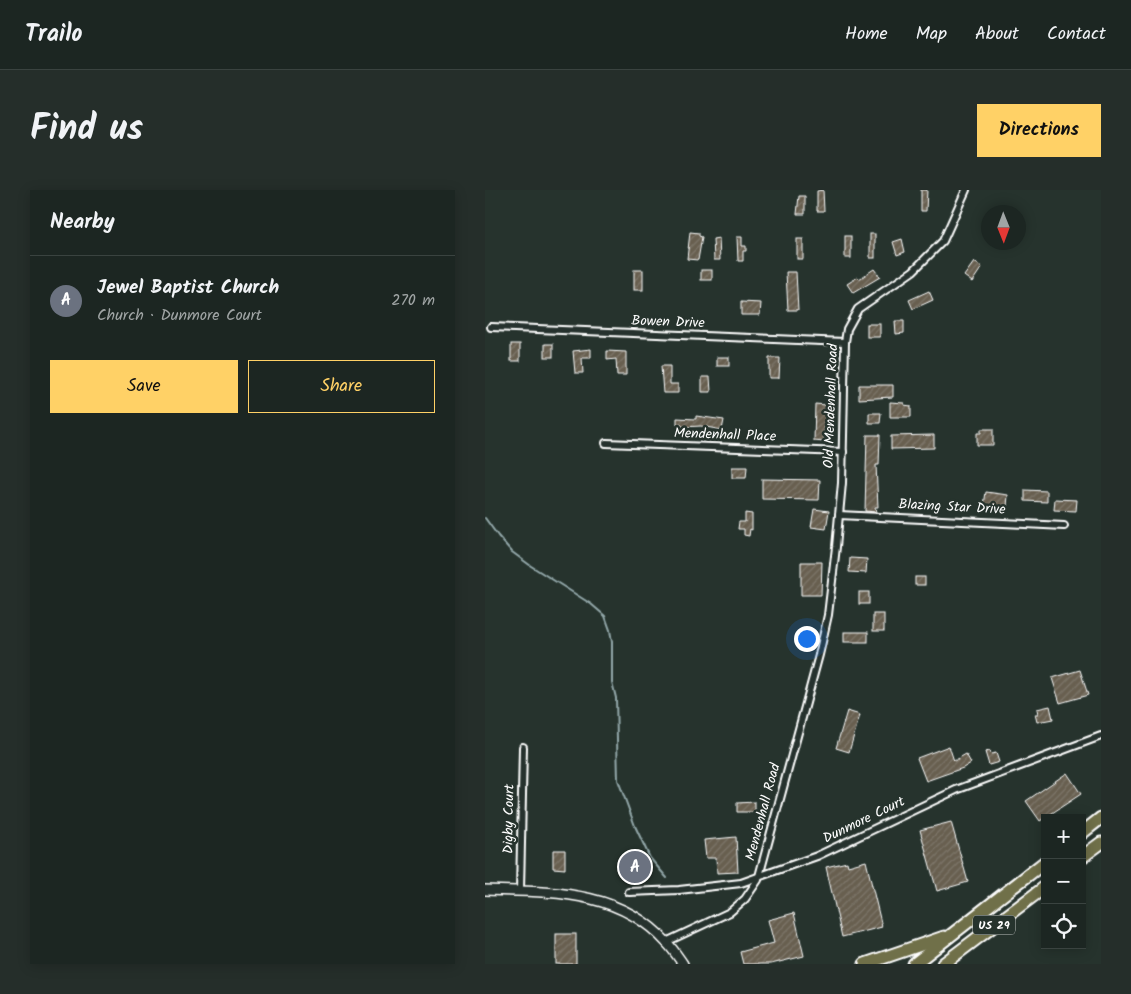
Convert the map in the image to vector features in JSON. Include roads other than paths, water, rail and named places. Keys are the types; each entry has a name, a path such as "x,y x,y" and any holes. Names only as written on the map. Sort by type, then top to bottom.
{"highway":[{"path":"1086,830 1101,818"},
{"path":"1086,854 1101,842"},
{"name":"US 29","path":"914,964 1041,865"},
{"name":"US 29","path":"943,964 1041,890"},
{"path":"865,964 953,934"},
{"path":"950,964 967,946"}],"main road":[{"path":"485,890 574,894 601,901 636,918 666,942 683,964"}],"street":[{"name":"Old Mendenhall Road","path":"823,641 828,615 839,515 847,329 858,309 913,271 943,241 966,190"},
{"name":"Bowen Drive","path":"491,327 845,342"},
{"name":"Mendenhall Place","path":"606,443 843,452"},
{"name":"Blazing Star Drive","path":"839,515 1064,526"},
{"name":"Mendenhall Road","path":"666,942 730,912 745,899 758,877 823,641"},
{"name":"Dunmore Court","path":"629,892 679,890 733,884 758,877 817,856 957,790 1101,736"},
{"name":"Digby Court","path":"520,891 523,747"}],"waterway":[{"path":"485,518 512,552 591,604 605,616 612,642 612,682 616,698 618,780 635,826 650,858 667,878"}],"place":[{"name":"Jewel Baptist Church","path":"635,867"}]}
